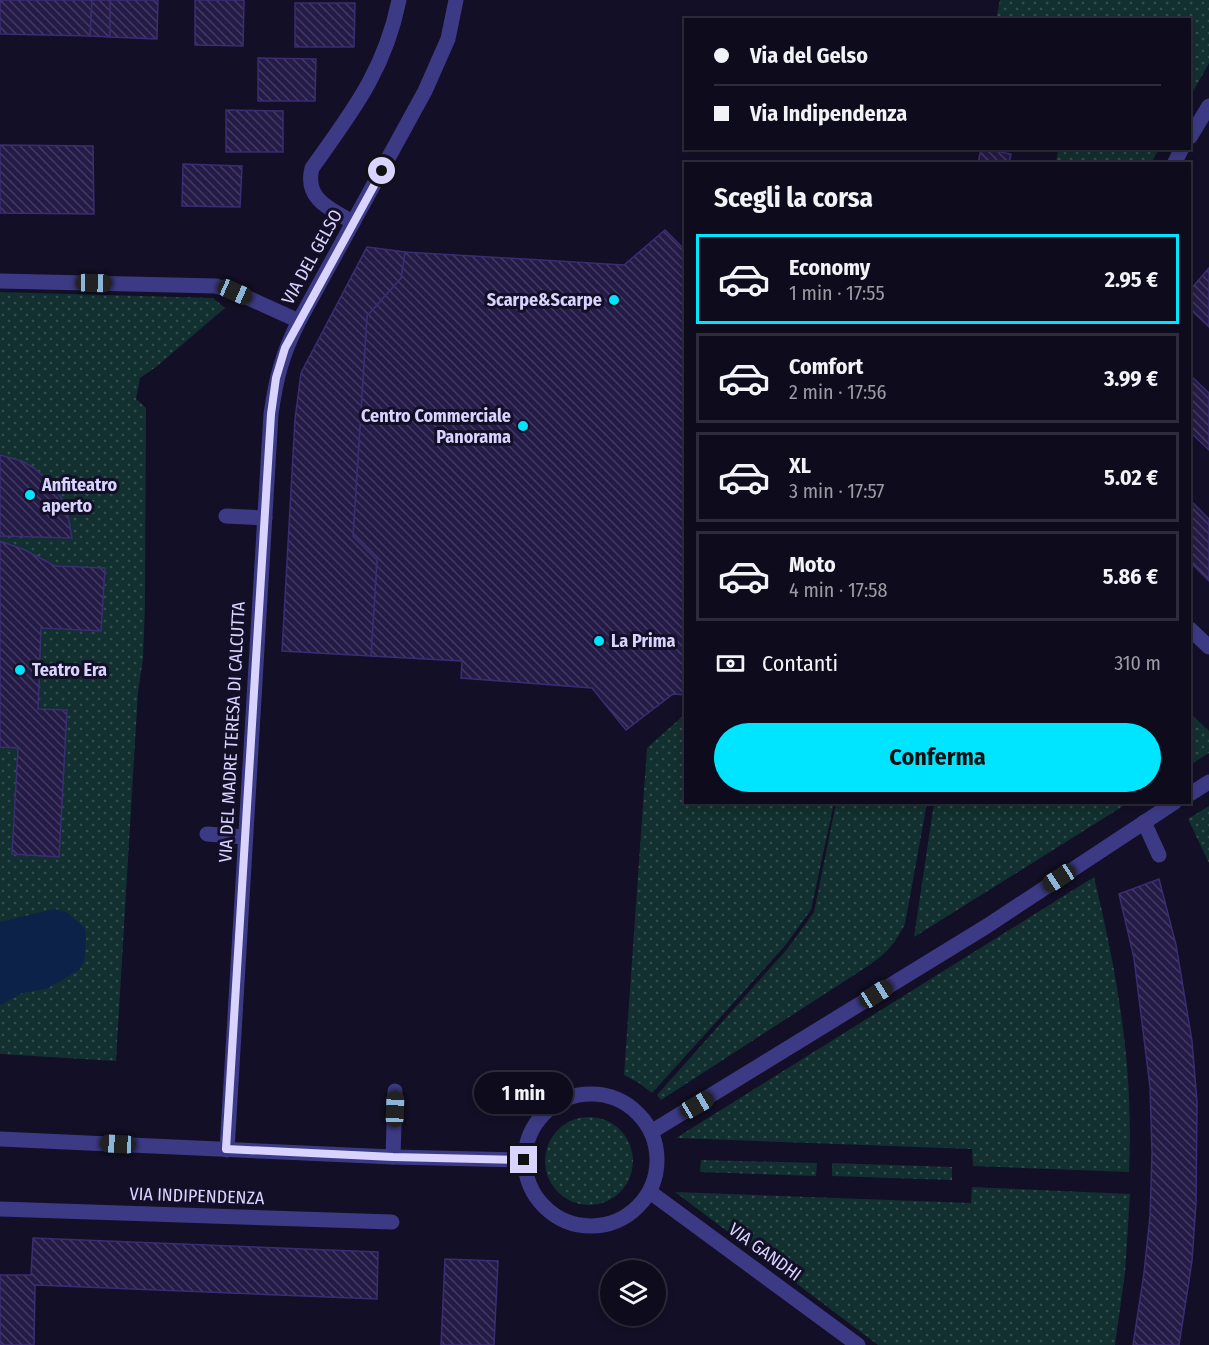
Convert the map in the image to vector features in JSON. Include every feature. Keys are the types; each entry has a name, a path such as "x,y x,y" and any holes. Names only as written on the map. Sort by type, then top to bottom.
{"street":[{"path":"353,222 323,205 316,198 311,187 310,174 367,88 386,49 399,0"},
{"name":"VIA DEL GELSO","path":"0,281 216,286 235,292 299,321 392,154 439,63 450,32 456,0"},
{"path":"1191,135 1209,106"},
{"name":"VIA DEL MADRE TERESA DI CALCUTTA","path":"226,1149 271,414 276,378 285,348 299,321"},
{"path":"226,516 265,518"},
{"path":"1191,630 1209,647"},
{"path":"1191,793 1209,782"},
{"path":"651,1132 987,926 1172,804"},
{"path":"1144,822 1159,855"},
{"path":"207,834 245,837"},
{"path":"393,1157 395,1091"},
{"path":"595,1094 618,1100 638,1113 651,1132 658,1157 655,1180 650,1192 639,1207 618,1221 600,1227 579,1226 560,1219 537,1200 528,1182 524,1160 527,1141 537,1122 552,1107 570,1097 595,1094"},
{"path":"0,1139 393,1157 524,1160"},
{"name":"VIA GANDHI","path":"650,1192 858,1345"},
{"name":"VIA INDIPENDENZA","path":"0,1209 392,1222"}],"green space":[{"path":"1000,0 1209,0 1209,63 1191,95 1191,18 996,18"},
{"path":"1058,150 1158,150 1152,162 1056,162"},
{"path":"0,292 213,298 225,308 140,378 136,399 146,408 145,606 116,1061 0,1054"},
{"path":"1191,714 1209,731 1209,753 1191,764"},
{"path":"684,715 684,804 834,804 811,910 784,947 652,1093 624,1075 647,748"},
{"path":"836,804 927,804 905,924 890,948 868,966 661,1100 657,1095 788,948 814,912"},
{"path":"934,804 1126,804 914,937"},
{"path":"1209,806 1209,863 1188,819"},
{"path":"1094,877 1117,987 1122,1023 1129,1097 1129,1172 973,1166 972,1149 676,1138"},
{"path":"589,1117 606,1121 620,1130 629,1144 633,1161 629,1178 620,1192 606,1201 589,1205 572,1201 558,1192 549,1178 545,1161 549,1144 558,1130 572,1121"},
{"path":"701,1160 817,1163 816,1176 700,1172"},
{"path":"832,1163 952,1167 952,1180 832,1176"},
{"path":"972,1187 1130,1194 1125,1273 1115,1345 878,1345 675,1192 971,1203"}],"water":[{"path":"55,909 66,912 85,928 84,962 79,970 48,988 22,993 0,1005 0,922"}],"building":[{"path":"0,0 92,0 90,36 0,34"},
{"path":"92,0 110,0 110,37 90,36"},
{"path":"110,0 158,0 157,39 110,37"},
{"path":"195,0 244,0 243,46 195,45"},
{"path":"295,3 355,3 354,47 295,47"},
{"path":"258,58 316,59 315,101 258,101"},
{"path":"226,110 283,111 283,152 226,152"},
{"path":"0,145 93,146 94,214 0,213"},
{"path":"981,150 1011,154 1009,162 978,162"},
{"path":"183,164 242,166 240,207 182,206"},
{"name":"Centro Commerciale Panorama","path":"665,230 684,249 684,695 673,694 626,730 592,688 461,678 462,661 371,656 377,560 353,536 367,316 401,278 405,252 624,265"},
{"path":"367,247 405,252 401,278 367,316 353,536 377,560 371,656 282,651 295,419 301,373"},
{"path":"1209,268 1209,327 1191,310 1191,289"},
{"path":"1191,376 1209,393 1209,450 1191,433"},
{"name":"Anfiteatro aperto","path":"0,455 22,461 50,482 66,505 72,538 0,536"},
{"path":"1191,501 1209,519 1209,581 1191,563"},
{"name":"Teatro Era","path":"0,541 25,550 55,566 105,568 101,631 41,628 38,709 67,710 59,857 12,854 18,748 0,747"},
{"path":"1159,879 1176,945 1192,1041 1197,1102 1196,1203 1192,1261 1179,1345 1133,1345 1150,1216 1152,1153 1150,1087 1134,958 1119,894"},
{"path":"33,1238 378,1252 377,1299 35,1285 34,1345 0,1345 0,1275 31,1275"},
{"path":"445,1259 498,1261 494,1345 441,1345"}],"place":[{"name":"Scarpe&Scarpe","path":"614,300"},
{"name":"Centro Commerciale Panorama","path":"523,426"},
{"name":"Anfiteatro aperto","path":"30,495"},
{"name":"La Prima","path":"599,641"},
{"name":"Teatro Era","path":"20,670"}],"route":[{"path":"382,171 285,348 276,378 271,414 226,1149 393,1157 524,1160"}]}
